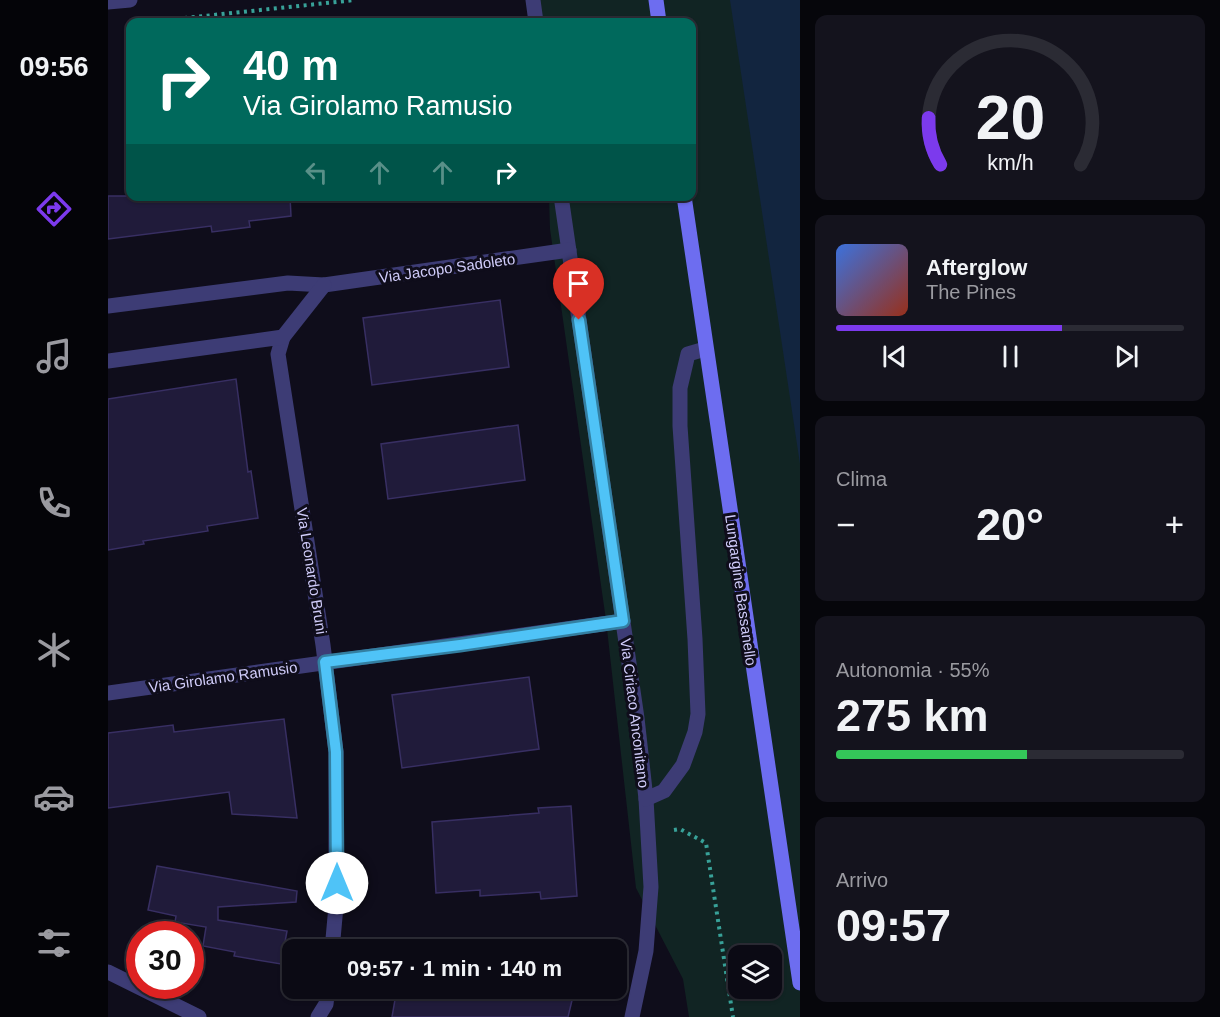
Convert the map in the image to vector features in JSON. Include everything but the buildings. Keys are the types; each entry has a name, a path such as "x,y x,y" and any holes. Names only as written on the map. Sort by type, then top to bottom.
{"street":[{"path":"108,2 130,0"},
{"path":"533,0 535,18"},
{"path":"656,0 658,18"},
{"name":"Via Ciriaco Anconitano","path":"562,201 637,718 646,799 651,887 646,951 632,1017"},
{"name":"Lungargine Bassanello","path":"685,201 800,982"},
{"name":"Via Jacopo Sadoleto","path":"108,306 288,283 324,285 569,250"},
{"path":"108,361 283,337 324,285"},
{"name":"Via Leonardo Bruni","path":"283,337 278,354 325,662 336,752 336,906 333,939"},
{"path":"646,799 664,791 683,765 695,732 698,714 695,639 683,494 680,388 688,354 705,349"},
{"name":"Via Girolamo Ramusio","path":"108,693 623,621"},
{"path":"108,972 199,1017"},
{"path":"318,1017 327,999"}],"path":[{"path":"179,18 355,0"},
{"path":"648,838 680,829 706,843 733,1017"}],"green space":[{"path":"538,0 800,0 800,1017 689,1017 683,979 636,888 606,620 550,229 549,201 696,201 696,18 539,18"}],"water":[{"path":"730,0 800,0 800,464"}],"route":[{"path":"337,883 336,752 325,662 623,621 579,320"}]}
